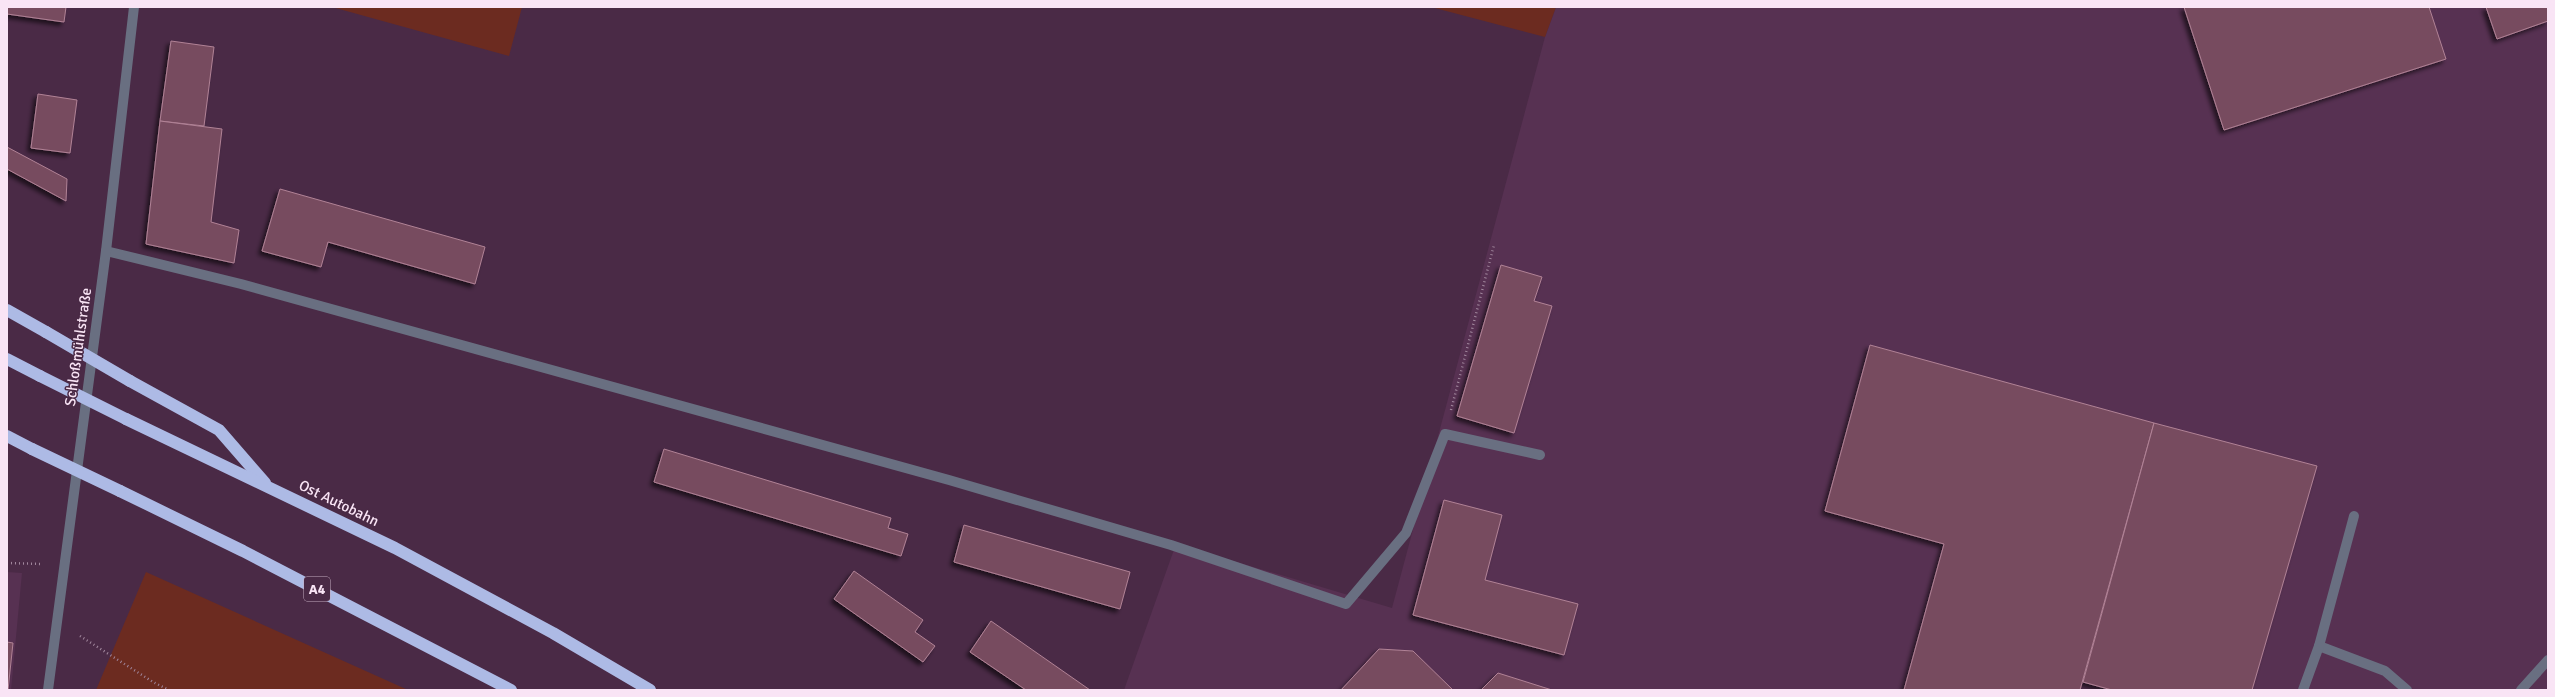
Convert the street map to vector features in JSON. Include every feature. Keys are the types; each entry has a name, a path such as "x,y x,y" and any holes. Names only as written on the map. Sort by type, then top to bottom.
{"highway":[{"path":"7,310 219,430 268,487"},
{"name":"Ost Autobahn","path":"7,359 126,419 395,548 553,633 650,690"},
{"name":"A4","path":"7,436 243,550 512,690"},
{"path":"7,444 32,448"}],"street":[{"name":"Schloßmühlstraße","path":"48,690 55,623 106,251 134,7"},
{"path":"106,251 249,286 949,480 1171,545 1346,604 1406,532 1445,434 1540,455"},
{"path":"2303,690 2319,646 2354,516"},
{"path":"2319,646 2385,670 2407,690"},
{"path":"2521,690 2548,660"}],"path":[{"path":"1445,434 1494,245"},
{"path":"7,563 64,564"},
{"path":"55,623 102,648 152,682 169,690"}],"shaded area":[{"path":"332,7 522,7 509,56"},
{"path":"1431,7 1556,7 1545,37"},
{"path":"1556,7 2548,7 2548,690 1124,690 1176,544 1392,608 1545,37"},
{"path":"7,572 22,573 11,690 7,690"},
{"path":"146,572 408,690 96,690"}],"building":[{"path":"7,7 66,7 64,22 7,14"},
{"path":"2184,7 2429,7 2446,59 2224,130"},
{"path":"2486,7 2548,7 2548,21 2497,39"},
{"path":"171,41 214,47 204,126 160,121"},
{"path":"38,94 77,100 70,153 31,148"},
{"path":"160,121 222,129 211,222 239,230 234,263 146,244"},
{"path":"7,147 67,179 66,201 7,169"},
{"path":"280,189 485,247 475,284 328,242 321,267 262,251"},
{"path":"1501,265 1542,277 1534,301 1552,306 1514,433 1457,416"},
{"path":"1870,345 2154,423 2080,690 1904,690 1944,544 1825,511"},
{"path":"2154,423 2317,466 2252,690 2112,690 2083,682"},
{"path":"664,449 891,518 888,528 908,534 901,556 654,482"},
{"path":"1444,500 1502,515 1485,580 1578,604 1564,655 1413,615"},
{"path":"964,525 1130,572 1120,609 954,562"},
{"path":"854,571 923,620 915,632 935,646 923,662 834,599"},
{"path":"991,621 1090,690 1026,690 970,652"},
{"path":"7,642 13,643 8,690 7,690"},
{"path":"1379,649 1413,651 1453,690 1341,690"},
{"path":"1498,673 1552,690 1481,690"}]}
